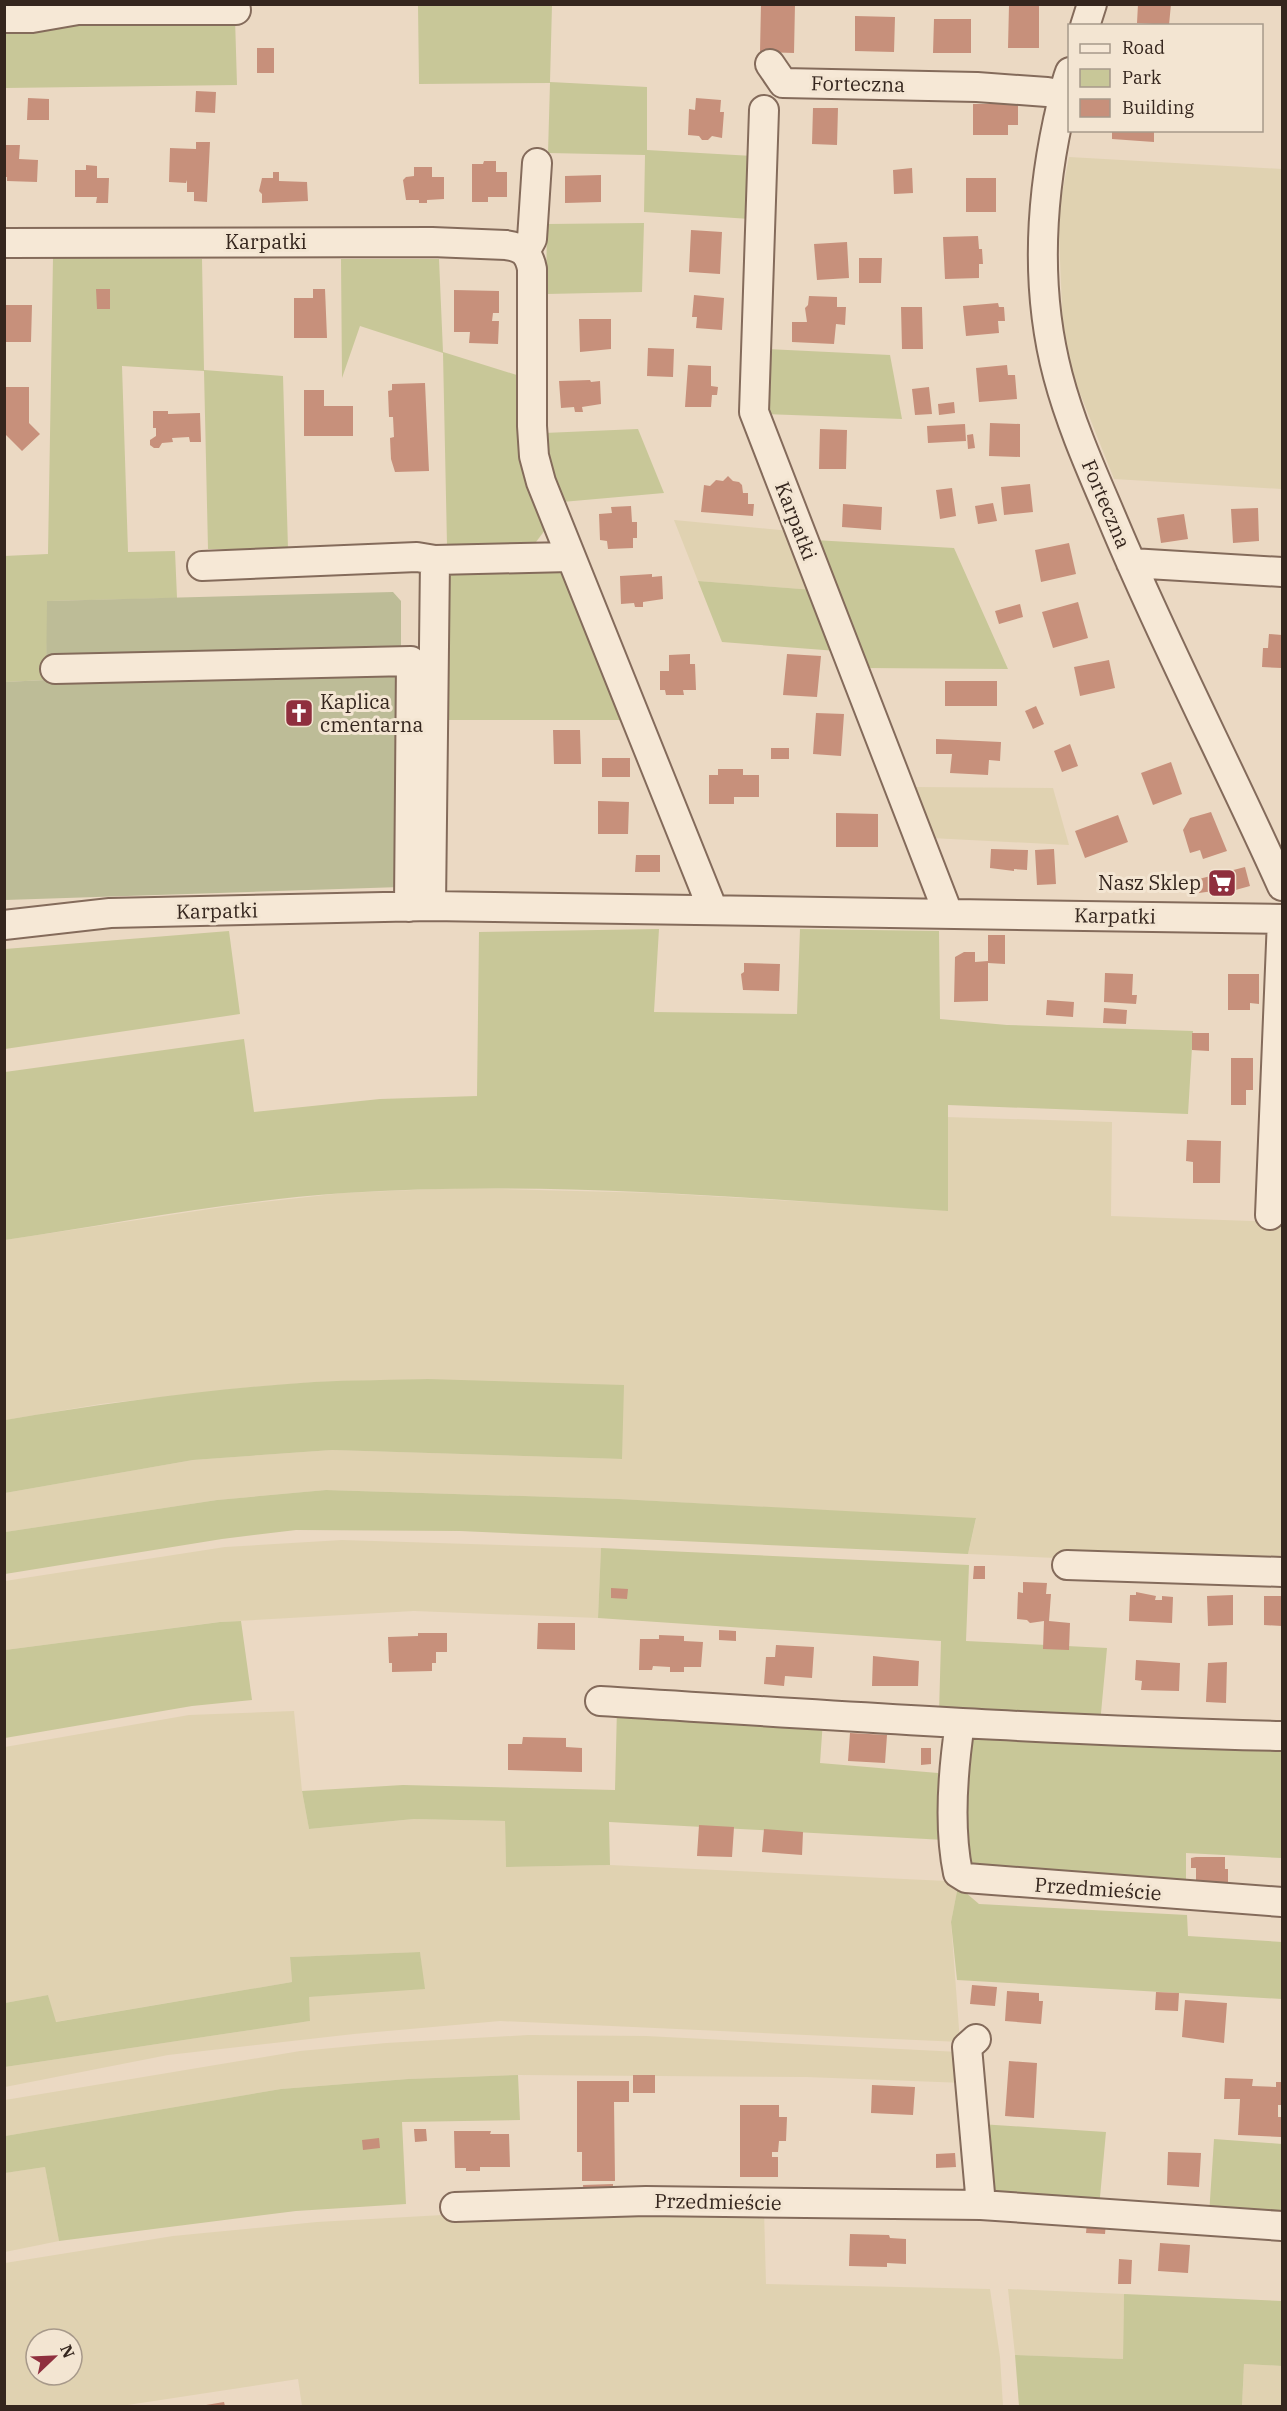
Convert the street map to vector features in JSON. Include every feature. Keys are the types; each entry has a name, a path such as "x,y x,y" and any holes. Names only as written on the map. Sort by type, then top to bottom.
{"street":[{"path":"1086,24 1092,4"},
{"path":"4,18 32,18 78,9 236,10"},
{"name":"Forteczna","path":"770,64 783,83 976,87 1047,92 1066,83"},
{"name":"Forteczna","path":"1066,83 1048,175 1043,241 1044,285 1049,331 1058,376 1081,444 1131,563 1282,886"},
{"name":"Karpatki","path":"764,110 754,412 948,913"},
{"path":"537,163 532,239 525,252 532,269 534,456 541,482 570,557 713,910"},
{"name":"Karpatki","path":"4,243 432,242 517,246 525,252"},
{"path":"202,566 417,557 435,560 570,557"},
{"path":"420,907 422,661 435,560"},
{"path":"1131,563 1282,572"},
{"path":"56,669 422,661"},
{"name":"Karpatki","path":"4,925 110,913 420,907 1282,919"},
{"path":"1270,1215 1282,919"},
{"path":"1067,1565 1282,1572"},
{"path":"600,1701 960,1723 1178,1734 1282,1736"},
{"name":"Przedmieście","path":"960,1723 953,1772 955,1858 958,1872 966,1878 1282,1902"},
{"path":"976,2039 967,2047 976,2205"},
{"name":"Przedmieście","path":"455,2207 646,2201 976,2205 1282,2226"}],"shaded area":[{"path":"1069,157 1282,169 1282,489 1114,479 1064,353 1058,214"},
{"path":"674,520 790,531 814,590 698,581"},
{"path":"912,787 1053,788 1069,845 931,838"},
{"path":"946,1117 1112,1122 1111,1216 1282,1222 1282,1568 968,1554 976,1519 619,1499 326,1490 217,1500 5,1532 5,1493 193,1460 332,1450 622,1459 428,1379 316,1382 243,1388 101,1404 5,1420 5,1240 236,1205 343,1193 459,1188 655,1193 948,1210"},
{"path":"342,1540 601,1548 598,1618 414,1611 219,1622 5,1650 5,1581 225,1547"},
{"path":"294,1711 302,1791 309,1829 414,1819 505,1821 506,1867 610,1865 947,1881 958,1886 951,1922 960,2042 500,2021 354,2034 168,2055 5,2087 5,2067 310,2021 308,1997 424,1988 420,1952 290,1957 292,1982 55,2022 48,1995 5,2003 5,1747 189,1715"},
{"path":"528,2035 646,2036 959,2052 965,2083 806,2077 518,2075 408,2079 281,2089 5,2136 5,2100 300,2051 386,2043"},
{"path":"45,2167 59,2241 5,2252 4,2173"},
{"path":"548,2209 764,2210 766,2284 990,2289 1000,2357 1003,2406 302,2406 298,2379 121,2406 5,2406 5,2263 173,2236 317,2222"},
{"path":"1008,2289 1124,2294 1123,2359 1015,2355"},
{"path":"1244,2364 1282,2366 1282,2406 1242,2406"}],"green space":[{"path":"418,5 552,5 550,82 647,87 647,150 753,156 750,219 644,212 645,155 548,153 550,83 419,84"},
{"path":"235,18 237,85 5,88 5,26 76,19"},
{"path":"644,223 642,292 546,294 547,224"},
{"path":"53,258 202,259 204,370 283,376 288,549 208,549 204,371 122,366 128,552 175,551 177,598 48,601 46,680 5,682 4,556 48,554"},
{"path":"341,259 439,259 443,352 520,376 548,526 536,542 447,545 443,353 360,326 342,378"},
{"path":"767,349 890,355 902,419 764,414"},
{"path":"638,429 664,493 562,502 544,456 544,433"},
{"path":"814,540 954,548 1008,669 864,668"},
{"path":"566,570 626,720 449,720 448,573"},
{"path":"698,581 814,590 837,651 722,642"},
{"path":"393,592 401,601 401,887 5,900 4,682 46,680 47,601"},
{"path":"659,929 654,1012 797,1014 800,929 939,931 940,1019 1007,1025 1193,1031 1188,1114 948,1105 948,1211 646,1192 495,1188 419,1190 344,1193 259,1201 5,1240 5,1072 244,1039 254,1112 380,1099 477,1096 479,932"},
{"path":"229,931 240,1014 5,1049 5,949"},
{"path":"428,1379 624,1385 622,1459 332,1450 193,1460 5,1493 5,1420 120,1402 236,1388 314,1382"},
{"path":"326,1490 619,1499 976,1518 968,1554 460,1531 296,1530 222,1539 5,1574 5,1532 217,1500"},
{"path":"601,1548 969,1565 966,1641 1107,1648 1100,1724 939,1713 941,1641 598,1618"},
{"path":"241,1621 252,1700 192,1706 5,1738 5,1650"},
{"path":"617,1708 823,1720 820,1763 938,1773 945,1840 609,1822 610,1865 506,1867 505,1821 414,1819 309,1829 302,1791 403,1785 615,1790"},
{"path":"979,1731 1282,1741 1282,1858 1186,1853 1186,1889 973,1875 964,1841 965,1741"},
{"path":"958,1886 979,1904 1187,1915 1188,1936 1282,1942 1282,1999 957,1980 951,1922"},
{"path":"420,1952 425,1989 309,1997 310,2021 5,2067 5,2003 48,1995 56,2022 292,1982 290,1957"},
{"path":"518,2075 520,2120 402,2122 406,2204 296,2211 59,2241 45,2167 5,2173 5,2136 281,2089 408,2079"},
{"path":"980,2124 1106,2132 1099,2208 999,2199 985,2180"},
{"path":"1214,2139 1282,2144 1282,2219 1209,2215"},
{"path":"1124,2294 1282,2301 1282,2366 1244,2364 1242,2406 1019,2406 1015,2355 1123,2359"}],"building":[{"path":"761,4 795,4 794,53 760,52"},
{"path":"1138,4 1171,4 1169,24 1137,23"},
{"path":"1009,5 1039,6 1039,48 1008,48"},
{"path":"855,16 895,17 894,52 855,51"},
{"path":"934,19 971,19 971,53 933,53"},
{"path":"257,48 274,48 274,73 257,73"},
{"path":"196,91 216,92 215,113 195,112"},
{"path":"28,98 49,99 49,120 27,120"},
{"path":"696,98 721,100 720,112 724,112 722,138 712,136 708,140 702,140 699,136 688,135 689,109 695,110"},
{"path":"973,104 1018,104 1018,125 1008,125 1008,135 973,135"},
{"path":"813,108 838,108 837,145 812,144"},
{"path":"1112,132 1154,132 1154,142 1112,139"},
{"path":"196,142 210,142 207,202 194,201 194,192 187,192 187,180 186,183 169,182 170,148 196,149"},
{"path":"4,145 20,145 19,159 38,160 37,182 7,181 7,177 4,177"},
{"path":"484,161 496,161 496,172 507,172 507,197 488,197 488,202 472,202 472,164 483,164"},
{"path":"86,165 97,166 97,178 109,178 108,203 96,203 97,197 75,197 75,170 86,170"},
{"path":"414,167 432,167 432,177 444,177 444,199 427,200 427,203 419,203 419,200 406,200 403,180 414,176"},
{"path":"912,168 913,193 894,194 893,170"},
{"path":"273,172 279,172 279,181 307,182 308,201 262,203 262,194 259,191 262,178 273,178"},
{"path":"601,175 601,202 565,203 565,176"},
{"path":"966,178 996,178 996,212 966,212"},
{"path":"691,230 722,232 720,274 689,272"},
{"path":"978,236 983,264 979,264 979,278 945,279 943,237"},
{"path":"847,242 849,278 817,280 814,244"},
{"path":"859,258 882,258 881,283 859,283"},
{"path":"96,289 110,289 110,309 97,309"},
{"path":"313,289 325,289 327,338 294,338 294,298 313,298"},
{"path":"454,290 499,291 499,313 493,313 492,321 499,321 498,344 469,343 470,332 454,332"},
{"path":"694,295 724,298 722,330 696,328 697,317 692,317"},
{"path":"809,296 837,297 837,307 846,307 845,325 836,324 834,344 792,342 792,322 807,322 805,308 808,305"},
{"path":"998,303 999,307 1004,307 1005,321 998,321 999,333 966,336 963,306"},
{"path":"5,305 32,305 31,342 5,342"},
{"path":"901,307 922,307 923,349 902,349"},
{"path":"579,319 611,319 611,349 580,352"},
{"path":"648,348 674,349 673,377 647,376"},
{"path":"688,365 711,366 711,386 718,387 717,395 712,395 711,407 685,407"},
{"path":"1007,365 1008,375 1015,375 1017,399 979,402 976,368"},
{"path":"590,380 591,382 600,381 601,404 582,407 583,412 575,412 574,407 561,408 559,381"},
{"path":"425,383 429,471 395,472 391,459 390,438 394,437 393,417 389,417 388,391 392,390 392,384"},
{"path":"4,387 29,387 29,423 40,434 22,451 4,433"},
{"path":"929,387 932,414 915,415 912,389"},
{"path":"304,390 324,390 324,406 353,406 353,436 304,436"},
{"path":"954,402 955,413 939,415 938,404"},
{"path":"153,411 168,411 168,414 200,413 201,442 190,442 189,437 172,438 173,442 162,443 159,448 154,448 150,445 150,440 156,436 156,428 153,428"},
{"path":"990,423 1020,424 1020,457 989,456"},
{"path":"965,424 966,441 928,443 927,426"},
{"path":"820,429 847,430 846,469 819,469"},
{"path":"973,434 975,448 968,449 967,435"},
{"path":"728,476 742,485 743,493 748,493 748,504 754,504 753,516 701,512 704,485 710,486 716,480 723,481"},
{"path":"1030,484 1033,512 1004,515 1001,487"},
{"path":"952,488 956,516 940,519 936,490"},
{"path":"993,503 997,521 978,524 975,506"},
{"path":"843,504 882,507 881,530 842,527"},
{"path":"631,506 632,522 637,522 637,538 633,538 633,548 608,549 607,541 600,540 599,514 612,513 611,507"},
{"path":"1258,508 1259,541 1233,543 1231,509"},
{"path":"1184,514 1188,539 1161,543 1157,518"},
{"path":"1069,543 1076,574 1041,582 1035,550"},
{"path":"652,574 652,577 662,576 663,599 643,602 643,607 635,607 634,603 621,604 620,576"},
{"path":"1078,602 1088,638 1053,648 1042,612"},
{"path":"1020,604 1023,617 999,624 995,611"},
{"path":"1269,634 1282,635 1282,668 1262,667 1263,648 1268,648"},
{"path":"690,654 690,664 695,664 696,690 683,690 684,695 666,695 665,690 660,690 660,671 669,671 669,655"},
{"path":"787,654 821,656 817,697 783,695"},
{"path":"1109,660 1115,688 1080,696 1074,667"},
{"path":"945,681 997,681 997,706 945,706"},
{"name":"Kaplica cmentarna","path":"306,699 307,726 292,727 291,700"},
{"path":"1036,706 1044,724 1033,729 1025,711"},
{"path":"816,713 844,714 841,756 813,754"},
{"path":"553,730 580,730 581,764 554,764"},
{"path":"936,739 1001,742 1000,761 989,760 988,775 950,773 952,754 936,754"},
{"path":"1070,744 1078,766 1062,772 1054,751"},
{"path":"771,748 789,748 789,759 771,759"},
{"path":"602,758 630,758 630,777 602,777"},
{"path":"1171,762 1182,794 1153,805 1141,773"},
{"path":"718,769 743,769 743,775 759,775 759,797 734,797 734,804 709,804 709,775 718,775"},
{"path":"598,801 629,802 628,834 598,834"},
{"path":"1211,812 1227,851 1203,859 1200,850 1190,853 1183,830 1190,818"},
{"path":"836,813 878,814 878,847 836,847"},
{"path":"1118,815 1128,842 1085,858 1075,831"},
{"path":"991,849 1028,850 1027,870 990,868"},
{"path":"1054,849 1056,884 1037,885 1035,850"},
{"path":"636,855 660,855 660,872 635,872"},
{"name":"Nasz Sklep","path":"1245,867 1250,886 1221,894 1220,890 1199,893 1195,880"},
{"path":"988,935 1005,935 1005,964 988,963 988,1001 954,1002 955,957 964,952 975,952 975,962 988,961"},
{"path":"744,963 780,964 779,991 743,990 741,974 744,972"},
{"path":"1105,973 1133,974 1132,995 1137,995 1136,1004 1104,1002"},
{"path":"1228,974 1259,974 1259,1004 1250,1003 1250,1010 1228,1010"},
{"path":"1047,1000 1074,1002 1073,1017 1046,1015"},
{"path":"1104,1008 1127,1010 1126,1024 1103,1023"},
{"path":"1192,1033 1209,1033 1209,1051 1192,1050"},
{"path":"1231,1058 1253,1058 1253,1090 1246,1090 1246,1105 1231,1105"},
{"path":"1187,1140 1221,1141 1220,1183 1193,1183 1193,1162 1186,1161"},
{"path":"974,1566 985,1566 985,1579 973,1579"},
{"path":"1023,1582 1047,1583 1046,1594 1051,1594 1049,1621 1070,1623 1069,1650 1043,1649 1044,1621 1030,1623 1027,1620 1017,1619 1018,1592 1023,1593"},
{"path":"611,1588 628,1589 627,1599 611,1598"},
{"path":"1136,1592 1156,1596 1155,1600 1162,1600 1162,1596 1173,1597 1172,1623 1129,1621 1130,1595 1136,1595"},
{"path":"1233,1595 1233,1625 1208,1626 1207,1596"},
{"path":"1264,1596 1282,1596 1282,1626 1264,1625"},
{"path":"538,1623 575,1623 575,1650 537,1649"},
{"path":"719,1630 736,1631 736,1641 719,1640"},
{"path":"418,1633 447,1633 447,1652 436,1652 436,1663 432,1663 432,1671 392,1672 392,1663 389,1663 388,1637 418,1636"},
{"path":"659,1635 684,1636 684,1641 703,1642 701,1667 684,1667 684,1672 670,1672 670,1667 653,1666 652,1670 639,1670 640,1639 659,1639"},
{"path":"776,1645 814,1647 812,1678 785,1676 784,1686 764,1684 766,1657 775,1657"},
{"path":"873,1656 919,1661 918,1686 872,1686"},
{"path":"1136,1660 1180,1663 1179,1691 1141,1690 1142,1681 1135,1680"},
{"path":"1227,1662 1226,1703 1206,1702 1208,1663"},
{"path":"850,1733 887,1735 885,1763 848,1761"},
{"path":"523,1737 566,1738 566,1747 582,1748 582,1772 508,1770 508,1744 522,1744"},
{"path":"921,1748 931,1748 931,1764 921,1765"},
{"path":"699,1825 734,1827 732,1857 697,1856"},
{"path":"764,1829 803,1832 802,1855 762,1852"},
{"path":"1225,1857 1228,1885 1196,1884 1196,1868 1191,1868 1191,1858"},
{"path":"972,1985 997,1987 995,2006 970,2004"},
{"path":"1007,1991 1039,1993 1039,2001 1043,2001 1041,2024 1005,2021"},
{"path":"1156,1992 1179,1993 1178,2011 1155,2010"},
{"path":"1185,2000 1227,2003 1224,2043 1182,2037"},
{"path":"1009,2061 1037,2063 1034,2118 1005,2116"},
{"path":"633,2075 655,2075 655,2093 633,2093"},
{"path":"1225,2078 1253,2079 1252,2086 1276,2087 1276,2082 1282,2082 1282,2105 1278,2105 1278,2117 1282,2117 1281,2137 1238,2135 1240,2099 1224,2099"},
{"path":"577,2081 629,2081 629,2102 614,2102 615,2181 582,2181 582,2152 577,2152"},
{"path":"872,2085 915,2087 913,2115 871,2113"},
{"path":"740,2105 779,2105 779,2117 787,2117 786,2141 779,2141 778,2152 772,2152 772,2157 778,2157 778,2177 740,2177"},
{"path":"414,2129 426,2129 427,2141 415,2142"},
{"path":"454,2131 491,2131 490,2134 509,2134 510,2167 480,2167 480,2171 455,2168"},
{"path":"379,2138 380,2148 363,2150 362,2140"},
{"path":"1168,2152 1201,2153 1199,2187 1167,2185"},
{"path":"955,2153 956,2167 936,2168 936,2154"},
{"path":"613,2184 613,2195 584,2197 583,2185"},
{"path":"1087,2222 1106,2223 1105,2234 1086,2233"},
{"path":"850,2234 889,2235 890,2238 906,2239 906,2264 887,2263 887,2267 849,2266"},
{"path":"1160,2243 1190,2245 1188,2273 1158,2271"},
{"path":"1119,2259 1132,2260 1131,2284 1118,2284"},
{"path":"224,2402 225,2406 206,2406 206,2405"}],"place":[{"name":"Kaplica cmentarna","path":"299,713"},
{"name":"Nasz Sklep","path":"1222,883"}]}
